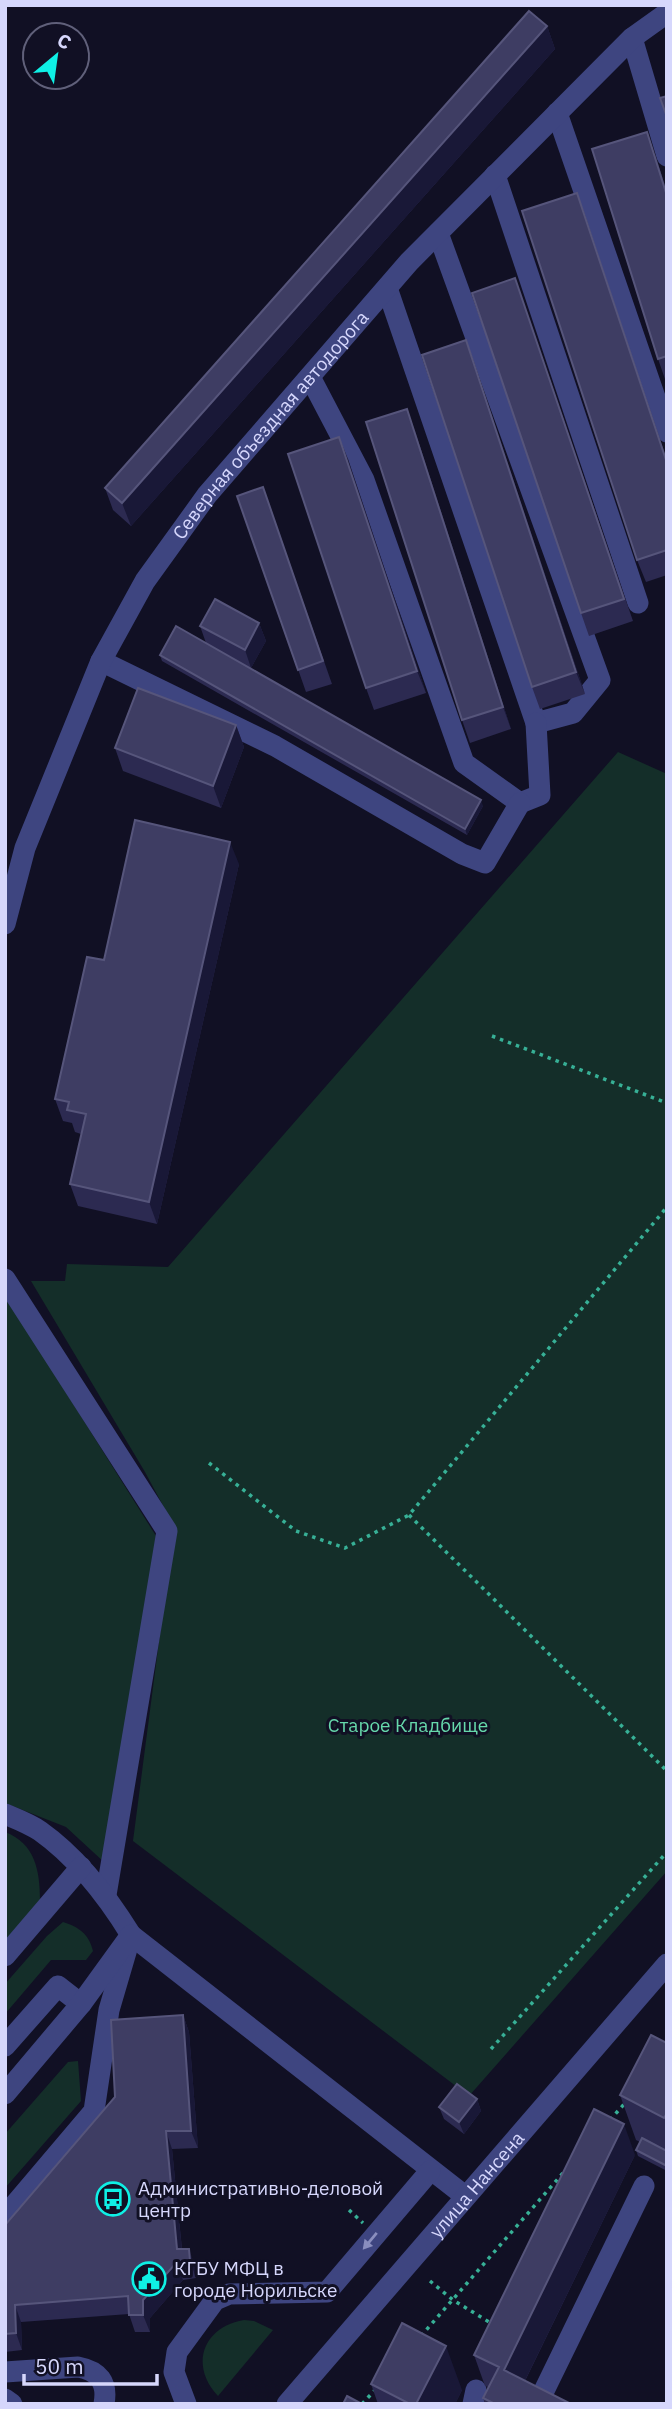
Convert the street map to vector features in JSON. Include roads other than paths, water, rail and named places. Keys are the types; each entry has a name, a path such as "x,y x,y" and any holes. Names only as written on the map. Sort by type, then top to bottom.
{"street":[{"name":"Северная объездная автодорога","path":"5,924 25,848 101,661 145,581 207,495 438,233 632,38 667,13"},
{"path":"632,38 667,156"},
{"path":"557,113 667,432"},
{"path":"495,175 638,603"},
{"path":"438,233 600,680 573,713 536,723"},
{"path":"101,661 275,746 462,854 485,863 520,803 540,795 536,723 387,288"},
{"path":"310,377 364,480 464,763 520,803"},
{"path":"5,1279 167,1531 106,1895"},
{"path":"5,1814 39,1831 81,1867 106,1895 131,1935 465,2196"},
{"path":"5,1956 81,1867"},
{"path":"5,2094 80,2004 131,1935"},
{"path":"5,2216 94,2111 109,2010 131,1935"},
{"name":"улица Нансена","path":"287,2404 667,1964"},
{"path":"5,2046 58,1986 80,2004"},
{"path":"186,2404 174,2372 177,2352 215,2300 229,2294 327,2292 430,2171"},
{"path":"549,2404 540,2399 644,2186"},
{"path":"5,2372 78,2367 89,2369 101,2377 106,2392 103,2404"},
{"path":"5,2399 12,2404"}],"place":[{"name":"Административно-деловой центр","path":"113,2199"},
{"name":"КГБУ МФЦ в городе Норильске","path":"149,2279"}],"park label":[{"name":"Старое Кладбище","path":"408,1725"}]}
